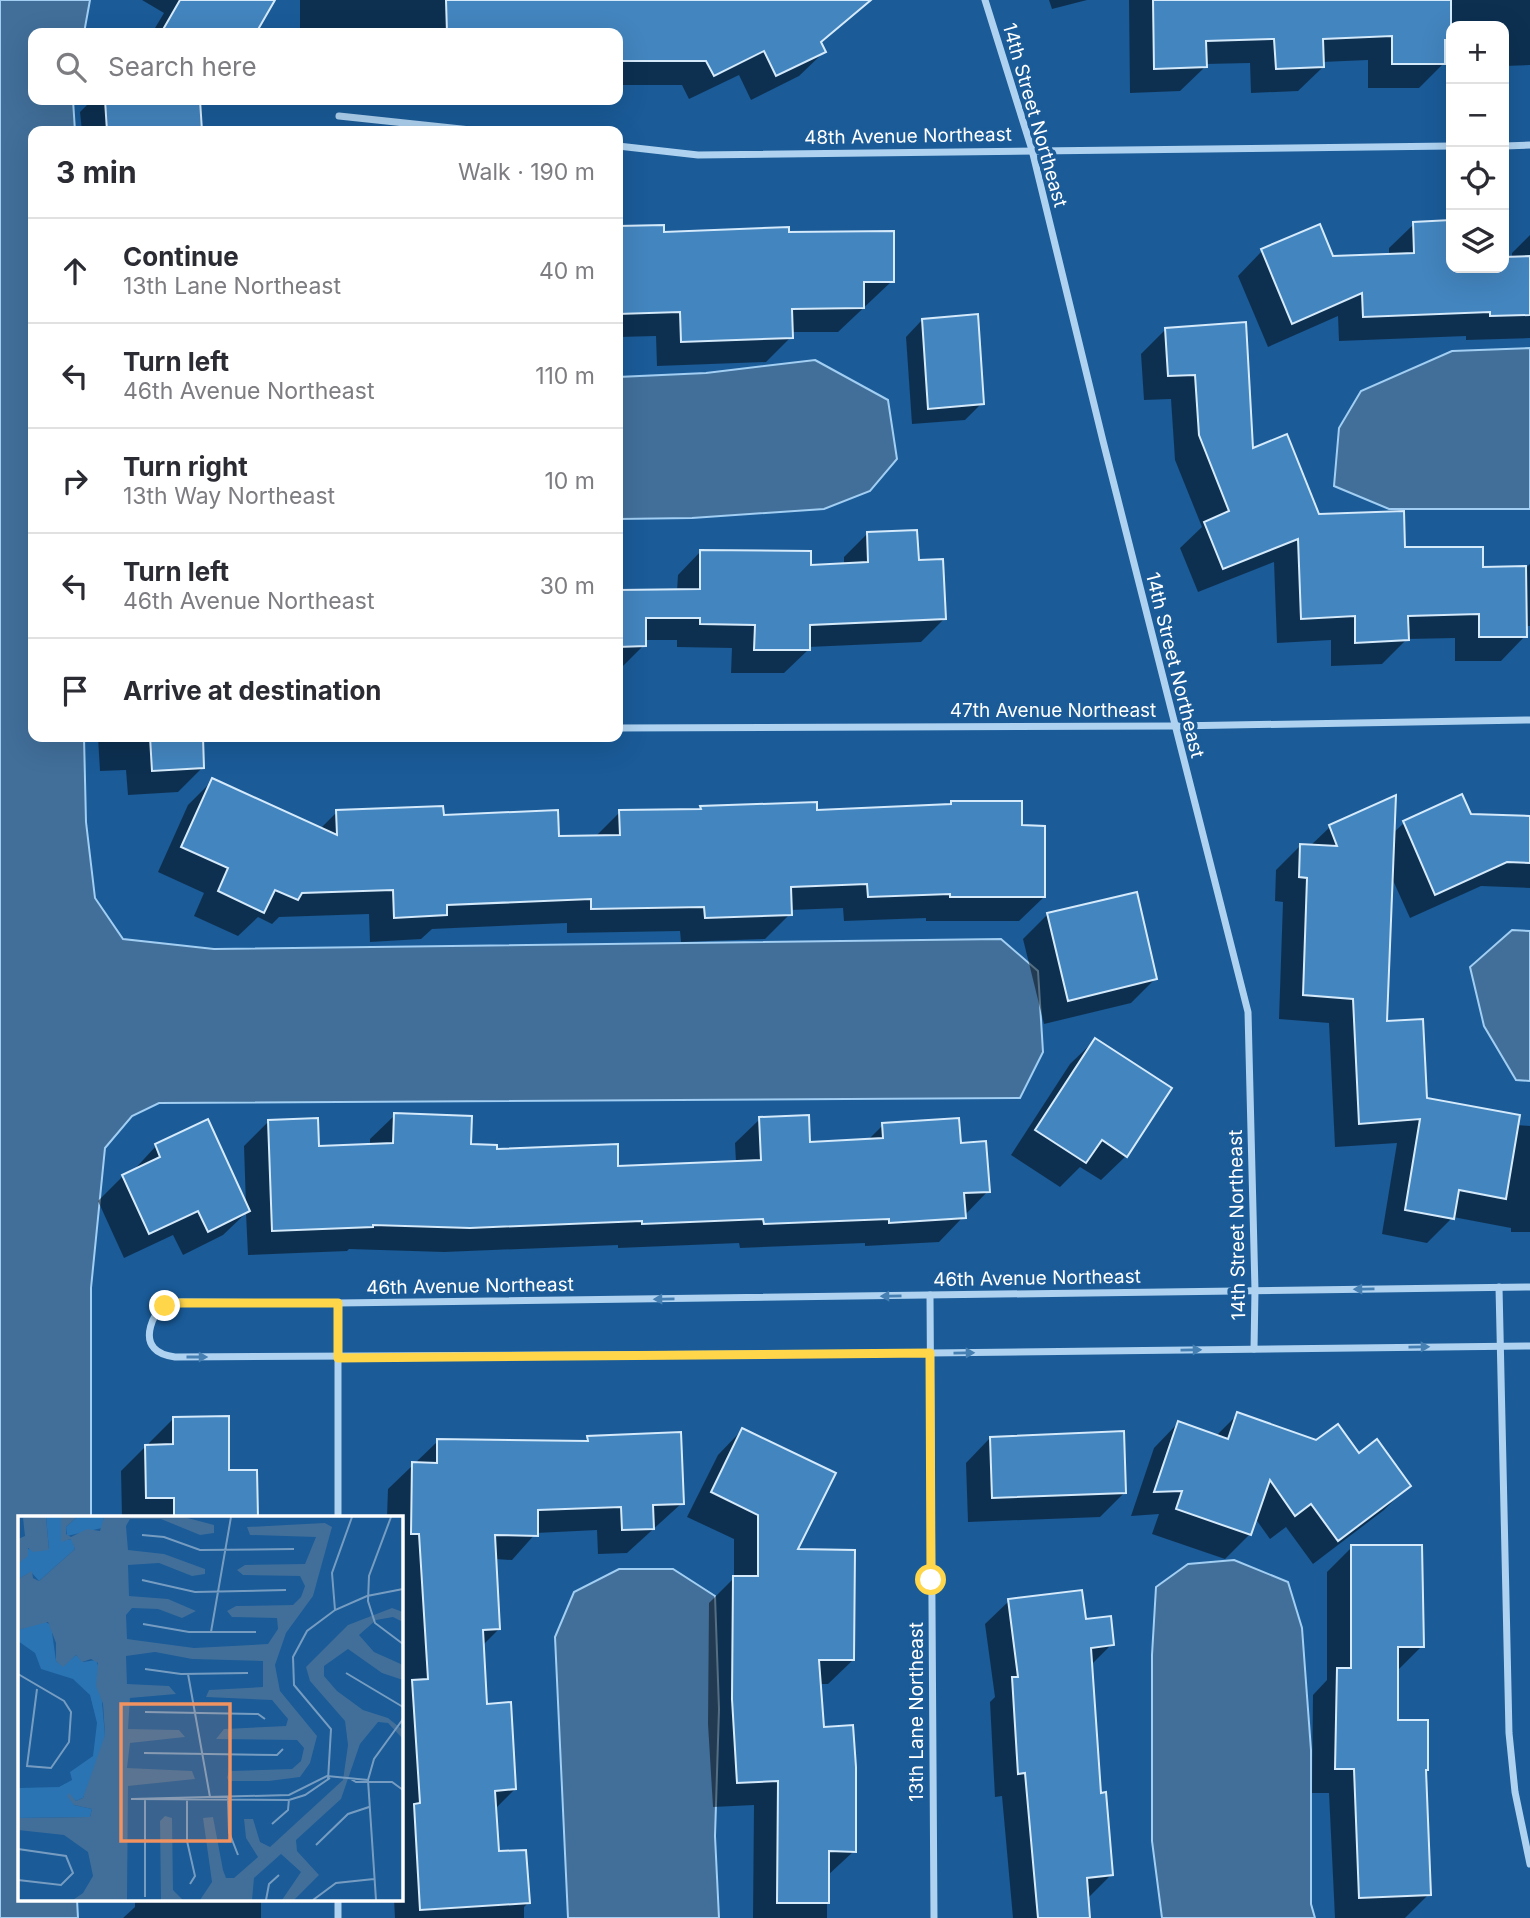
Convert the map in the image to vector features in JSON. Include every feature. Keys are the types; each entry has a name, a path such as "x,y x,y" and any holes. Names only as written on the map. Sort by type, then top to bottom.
{"street":[{"name":"14th Street Northeast","path":"985,0 1032,150 1174,726 1248,1012 1254,1349"},
{"path":"339,116 433,126"},
{"path":"1509,146 1530,145"},
{"name":"48th Avenue Northeast","path":"623,147 698,155 1446,146"},
{"name":"47th Avenue Northeast","path":"623,728 1174,726 1530,720"},
{"path":"1499,1287 1509,1733 1515,1792 1530,1864"},
{"name":"46th Avenue Northeast","path":"1530,1287 180,1303 165,1306 150,1326 150,1340 154,1348 175,1357 338,1358 1530,1346"},
{"name":"13th Lane Northeast","path":"930,1295 934,1918"},
{"path":"338,1303 338,1516"},
{"path":"338,1900 338,1918"}],"water":[{"path":"0,0 90,0 85,28 28,28 28,105 73,105 75,126 28,126 28,742 84,742 86,822 95,898 123,939 214,949 1001,939 1038,971 1043,1052 1020,1098 159,1103 132,1116 105,1148 91,1288 91,1516 18,1516 18,1900 77,1900 78,1918 0,1918"},
{"path":"1530,348 1530,509 1389,509 1334,486 1339,428 1361,391 1452,351"},
{"path":"815,360 888,400 897,459 870,491 824,509 692,518 623,519 623,377 706,373"},
{"path":"1512,930 1530,931 1530,1081 1516,1080 1484,1026 1470,967"},
{"path":"1234,1560 1288,1582 1302,1628 1311,1750 1311,1904 1315,1918 1162,1918 1152,1841 1152,1655 1156,1587 1188,1564"},
{"path":"619,1569 673,1569 715,1596 719,1709 715,1836 719,1918 568,1918 555,1637 574,1592"}],"building":[{"path":"180,0 275,0 259,28 164,28"},
{"path":"446,0 871,0 821,42 826,52 776,76 764,51 714,76 706,61 623,61 623,28 447,28"},
{"path":"1153,0 1451,0 1451,21 1446,21 1445,64 1392,64 1392,36 1323,39 1324,67 1276,69 1274,39 1206,41 1207,67 1154,69"},
{"path":"105,105 200,105 202,126 107,126"},
{"path":"1446,220 1446,273 1509,273 1509,257 1530,256 1530,315 1490,316 1490,312 1363,317 1362,293 1292,324 1261,249 1320,224 1333,256 1414,253 1413,222"},
{"path":"664,225 664,232 789,227 789,232 894,231 894,282 864,282 864,308 792,309 793,338 681,342 680,312 623,314 623,226"},
{"path":"978,314 984,404 928,409 922,319"},
{"path":"1246,322 1253,448 1287,434 1319,514 1404,511 1405,547 1483,547 1483,567 1526,566 1527,637 1479,637 1479,614 1408,616 1409,640 1355,643 1355,616 1301,619 1298,539 1223,569 1204,522 1229,511 1199,435 1195,375 1168,376 1165,328"},
{"path":"917,530 919,560 943,559 946,619 810,625 810,650 754,650 755,625 700,624 700,618 646,618 646,646 623,647 623,590 700,589 700,550 811,551 811,565 868,562 867,532"},
{"path":"150,742 203,742 204,768 152,771"},
{"path":"212,778 337,835 336,810 443,806 444,815 558,810 559,836 620,835 619,810 701,809 700,806 817,802 817,810 951,804 951,801 1022,801 1022,825 1045,826 1045,897 950,897 950,894 868,897 867,884 791,887 792,915 705,918 704,907 591,909 591,899 447,905 447,915 394,918 393,890 302,893 298,900 275,890 264,913 218,891 228,868 181,847"},
{"path":"1462,794 1471,814 1530,816 1530,863 1507,862 1435,895 1403,821"},
{"path":"1396,795 1387,1021 1423,1019 1427,1098 1520,1115 1506,1199 1459,1190 1454,1219 1405,1210 1420,1119 1359,1124 1353,999 1303,995 1307,878 1299,877 1300,844 1337,846 1329,825"},
{"path":"1137,892 1157,979 1068,1001 1047,913"},
{"path":"1095,1038 1172,1088 1127,1157 1102,1140 1086,1163 1035,1130"},
{"path":"394,1113 472,1116 471,1144 497,1145 497,1149 618,1144 618,1166 761,1160 759,1117 809,1115 810,1142 883,1138 882,1123 959,1118 961,1143 986,1141 990,1192 964,1193 966,1218 889,1223 889,1219 764,1224 763,1219 470,1228 373,1225 272,1231 268,1120 318,1118 319,1146 393,1143"},
{"path":"208,1119 250,1211 208,1232 198,1211 149,1234 122,1175 160,1157 155,1144"},
{"path":"1237,1412 1316,1440 1338,1424 1359,1453 1377,1439 1411,1486 1338,1541 1311,1504 1295,1516 1270,1480 1251,1535 1176,1509 1182,1491 1154,1492 1178,1421 1228,1439"},
{"path":"229,1416 229,1470 257,1470 258,1516 174,1516 174,1498 146,1498 145,1445 173,1444 173,1417"},
{"path":"742,1428 836,1473 798,1549 855,1550 854,1660 819,1660 824,1727 853,1725 856,1767 856,1852 829,1851 829,1903 777,1903 778,1781 737,1783 732,1699 733,1576 758,1576 758,1515 711,1492"},
{"path":"1124,1431 1126,1493 992,1498 990,1437"},
{"path":"681,1432 684,1504 653,1505 654,1529 622,1530 621,1507 538,1510 538,1536 495,1535 500,1629 483,1630 487,1704 511,1702 516,1789 495,1791 499,1851 526,1850 530,1903 420,1910 414,1804 420,1803 412,1680 428,1679 419,1534 411,1534 412,1462 437,1463 437,1439 588,1441 587,1436"},
{"path":"1351,1545 1422,1545 1424,1647 1398,1647 1398,1720 1428,1720 1426,1770 1431,1895 1359,1898 1354,1769 1335,1769 1337,1668 1351,1668"},
{"path":"1082,1590 1086,1619 1111,1616 1114,1645 1091,1648 1101,1793 1106,1792 1113,1875 1087,1878 1090,1918 1038,1918 1025,1773 1018,1774 1012,1677 1018,1677 1008,1599"}],"route":[{"path":"165,1306 180,1303 338,1303 338,1358 930,1353 931,1580"}]}
